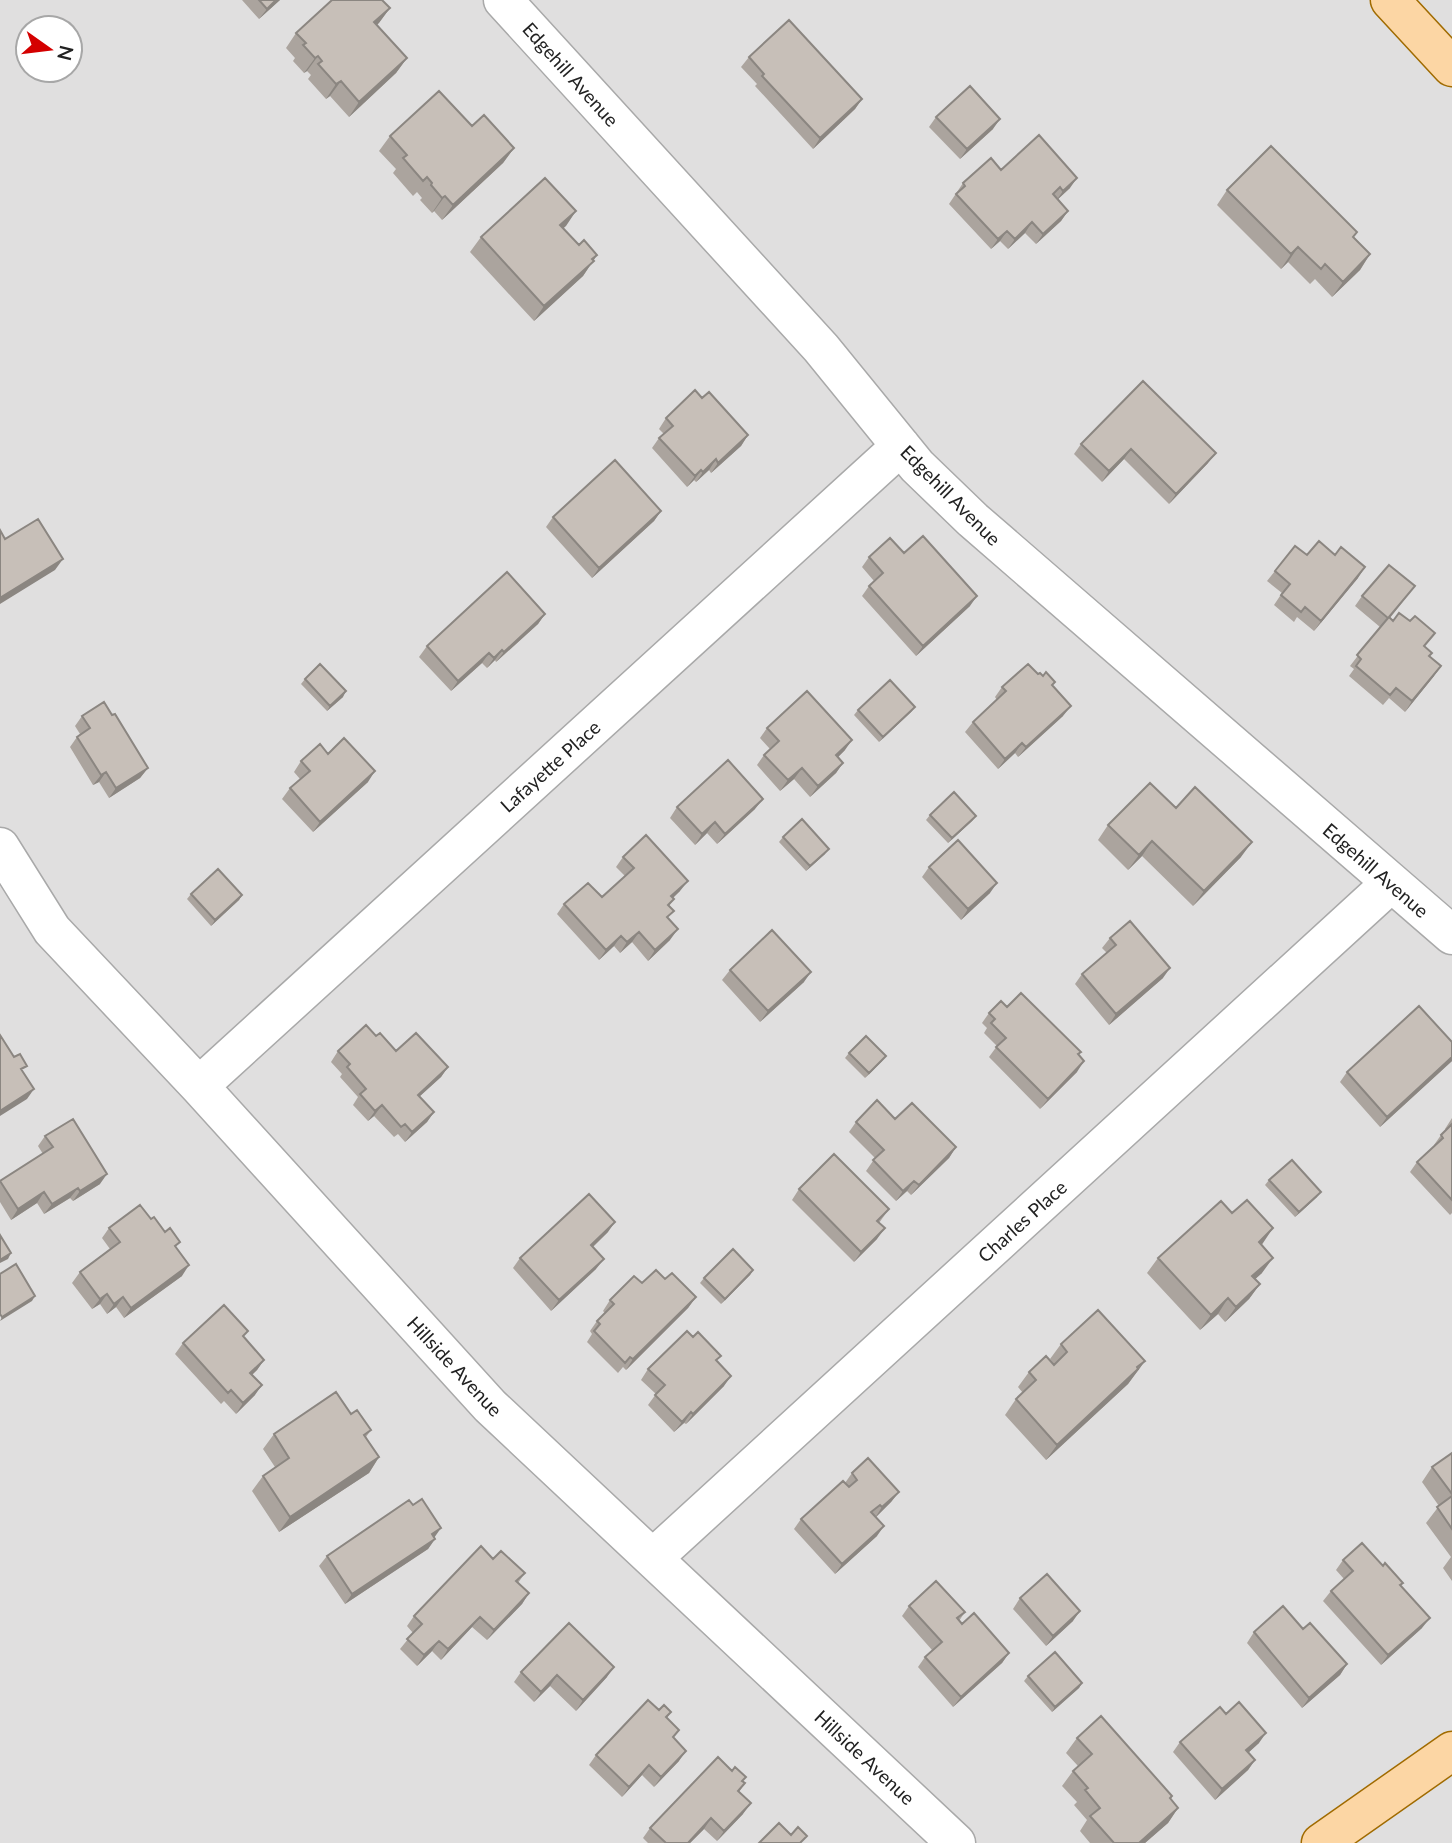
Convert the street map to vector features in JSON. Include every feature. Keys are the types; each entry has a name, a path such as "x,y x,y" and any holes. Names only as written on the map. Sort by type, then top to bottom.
{"main road":[{"path":"1390,0 1452,67"},
{"path":"1321,1843 1452,1751"}],"street":[{"name":"Edgehill Avenue","path":"503,0 821,348 917,466 973,520 1452,935"},
{"name":"Lafayette Place","path":"199,1086 901,446"},
{"name":"Hillside Avenue","path":"0,847 52,930 199,1086 490,1406 956,1843"},
{"name":"Charles Place","path":"653,1558 1391,883"}],"shaded area":[{"path":"0,0 1452,0 1452,1843 0,1843"}],"building":[{"path":"259,0 276,0 267,9"},
{"path":"332,0 382,0 390,8 374,22 407,58 359,102 341,81 336,84 318,64 322,61 318,56 315,58 296,33"},
{"path":"789,20 862,99 820,138 762,76 764,74 749,57"},
{"path":"970,86 1000,119 967,149 936,117"},
{"path":"439,91 472,126 484,115 514,148 453,205 445,196 442,198 427,177 423,181 403,158 407,155 390,136"},
{"path":"1039,135 1077,178 1063,191 1060,187 1053,194 1068,211 1043,234 1032,222 1015,239 1007,231 998,239 956,194 965,186 963,183 991,158 1001,170"},
{"path":"1271,146 1357,232 1353,237 1370,254 1343,282 1325,264 1321,269 1298,247 1291,254 1227,190"},
{"path":"545,178 576,211 560,225 579,245 584,240 597,255 592,259 594,261 544,306 481,237"},
{"path":"1143,381 1216,453 1176,494 1131,449 1109,471 1081,444"},
{"path":"695,390 702,398 709,392 748,435 718,463 716,459 695,476 659,438 673,426 666,418"},
{"path":"615,460 661,511 599,568 553,517"},
{"path":"38,519 63,559 0,598 0,530 5,539"},
{"path":"923,536 977,596 923,646 869,586 883,573 869,557 890,538 904,553"},
{"path":"1319,541 1335,555 1341,547 1365,567 1321,621 1305,607 1301,612 1281,595 1290,584 1275,571 1295,546 1307,555"},
{"path":"1389,565 1415,586 1389,617 1393,621 1399,613 1410,621 1415,616 1435,633 1424,646 1432,653 1429,656 1441,666 1412,701 1396,688 1390,695 1356,666 1361,659 1357,655 1388,618 1362,596"},
{"path":"507,572 545,614 504,652 502,650 494,658 489,653 458,681 427,646"},
{"path":"320,664 346,691 330,706 305,679"},
{"path":"1028,664 1038,674 1043,676 1046,672 1055,682 1052,685 1071,706 1026,747 1022,743 1005,759 973,722 1006,691 1002,687"},
{"path":"890,680 915,707 883,737 858,710"},
{"path":"807,691 852,740 836,755 843,763 818,786 802,768 788,780 764,755 779,741 767,728"},
{"path":"104,702 112,715 115,714 148,768 116,788 106,772 101,775 77,737 90,728 82,716"},
{"path":"344,738 375,771 320,822 290,788 310,771 301,761 320,744 328,754"},
{"path":"728,760 763,799 725,834 715,822 702,834 677,807"},
{"path":"1150,783 1176,808 1195,787 1252,842 1204,891 1152,841 1139,855 1108,825"},
{"path":"954,792 976,816 952,838 930,815"},
{"path":"802,819 829,849 810,866 783,837"},
{"path":"646,835 688,881 671,896 674,899 668,905 674,911 667,917 678,929 655,950 639,932 627,942 621,936 606,950 564,904 588,883 602,897 634,868 623,857"},
{"path":"958,840 997,883 968,909 929,867"},
{"path":"218,869 242,895 215,920 191,894"},
{"path":"1130,921 1170,968 1116,1014 1082,974 1116,945 1110,938"},
{"path":"772,930 811,972 768,1011 730,970"},
{"path":"1021,993 1081,1052 1078,1054 1084,1061 1048,1099 996,1047 1006,1038 991,1023 995,1019 989,1013 1001,1001 1007,1007"},
{"path":"1419,1006 1452,1042 1452,1057 1387,1117 1347,1072"},
{"path":"366,1025 376,1036 380,1033 396,1051 416,1033 448,1067 418,1095 434,1112 412,1132 405,1124 401,1127 382,1105 375,1111 360,1094 366,1089 347,1067 350,1064 338,1051"},
{"path":"0,1035 14,1057 20,1054 27,1066 21,1069 34,1089 0,1111"},
{"path":"866,1036 886,1056 869,1073 849,1053"},
{"path":"877,1100 895,1119 912,1103 956,1147 919,1185 914,1181 903,1191 873,1160 884,1150 856,1122"},
{"path":"73,1119 107,1174 52,1204 44,1192 18,1209 0,1181 53,1147 45,1136"},
{"path":"1452,1124 1452,1200 1417,1162 1443,1138 1441,1135"},
{"path":"834,1154 889,1209 877,1221 885,1228 861,1252 799,1189"},
{"path":"1292,1160 1321,1192 1299,1212 1269,1180"},
{"path":"589,1194 615,1222 591,1245 604,1259 559,1300 520,1258"},
{"path":"1247,1200 1273,1228 1259,1242 1273,1258 1252,1276 1260,1284 1236,1307 1228,1298 1211,1315 1158,1258 1221,1201 1232,1213"},
{"path":"140,1205 151,1219 154,1217 165,1232 170,1228 180,1242 175,1246 189,1265 131,1308 123,1297 114,1304 107,1294 100,1299 80,1272 120,1242 109,1228"},
{"path":"0,1235 11,1253 0,1260"},
{"path":"733,1249 753,1270 725,1299 704,1278"},
{"path":"16,1264 35,1296 2,1317 0,1274"},
{"path":"656,1270 665,1279 672,1273 696,1297 633,1359 630,1357 625,1363 594,1331 600,1324 597,1321 614,1304 610,1300 634,1276 642,1283"},
{"path":"224,1305 248,1331 243,1336 264,1360 250,1373 262,1385 243,1403 231,1390 228,1393 183,1343"},
{"path":"1098,1310 1145,1361 1057,1445 1016,1399 1036,1380 1029,1372 1046,1356 1054,1365 1067,1352 1061,1344"},
{"path":"687,1331 693,1337 698,1332 721,1356 716,1360 731,1376 682,1422 655,1395 665,1385 648,1369"},
{"path":"336,1392 351,1414 357,1410 371,1430 364,1435 379,1457 290,1517 263,1476 289,1458 274,1434"},
{"path":"1452,1453 1452,1494 1432,1467"},
{"path":"868,1458 899,1492 882,1507 880,1505 871,1512 884,1526 842,1564 801,1519 843,1481 849,1487 857,1480 852,1473"},
{"path":"1452,1496 1452,1529 1437,1507"},
{"path":"422,1499 441,1528 432,1534 435,1539 352,1594 327,1556 409,1500 413,1505"},
{"path":"1362,1543 1383,1566 1385,1563 1403,1583 1400,1585 1430,1618 1388,1655 1331,1591 1353,1571 1343,1560"},
{"path":"481,1546 493,1559 501,1551 525,1573 516,1581 529,1593 494,1630 480,1617 448,1649 439,1641 424,1655 407,1639 422,1624 414,1616"},
{"path":"1047,1574 1080,1611 1053,1636 1020,1598"},
{"path":"936,1581 965,1612 957,1618 962,1624 974,1613 1009,1653 961,1697 925,1657 942,1642 909,1606"},
{"path":"1283,1606 1303,1629 1310,1623 1347,1664 1309,1698 1254,1632"},
{"path":"569,1623 614,1667 583,1700 557,1675 541,1692 521,1672"},
{"path":"1055,1652 1082,1683 1055,1707 1028,1676"},
{"path":"648,1700 659,1710 664,1705 671,1712 666,1717 679,1730 673,1737 686,1751 661,1777 649,1765 629,1787 596,1755"},
{"path":"1239,1702 1266,1733 1246,1750 1255,1760 1222,1789 1180,1742 1220,1707 1226,1714"},
{"path":"1101,1716 1172,1796 1170,1798 1178,1808 1139,1843 1114,1843 1090,1816 1100,1808 1073,1771 1092,1754 1077,1738"},
{"path":"718,1757 732,1771 735,1767 746,1777 742,1781 745,1783 738,1791 751,1803 724,1831 711,1818 688,1843 666,1843 650,1828"},
{"path":"779,1823 791,1835 798,1827 807,1836 800,1843 759,1843"}]}
